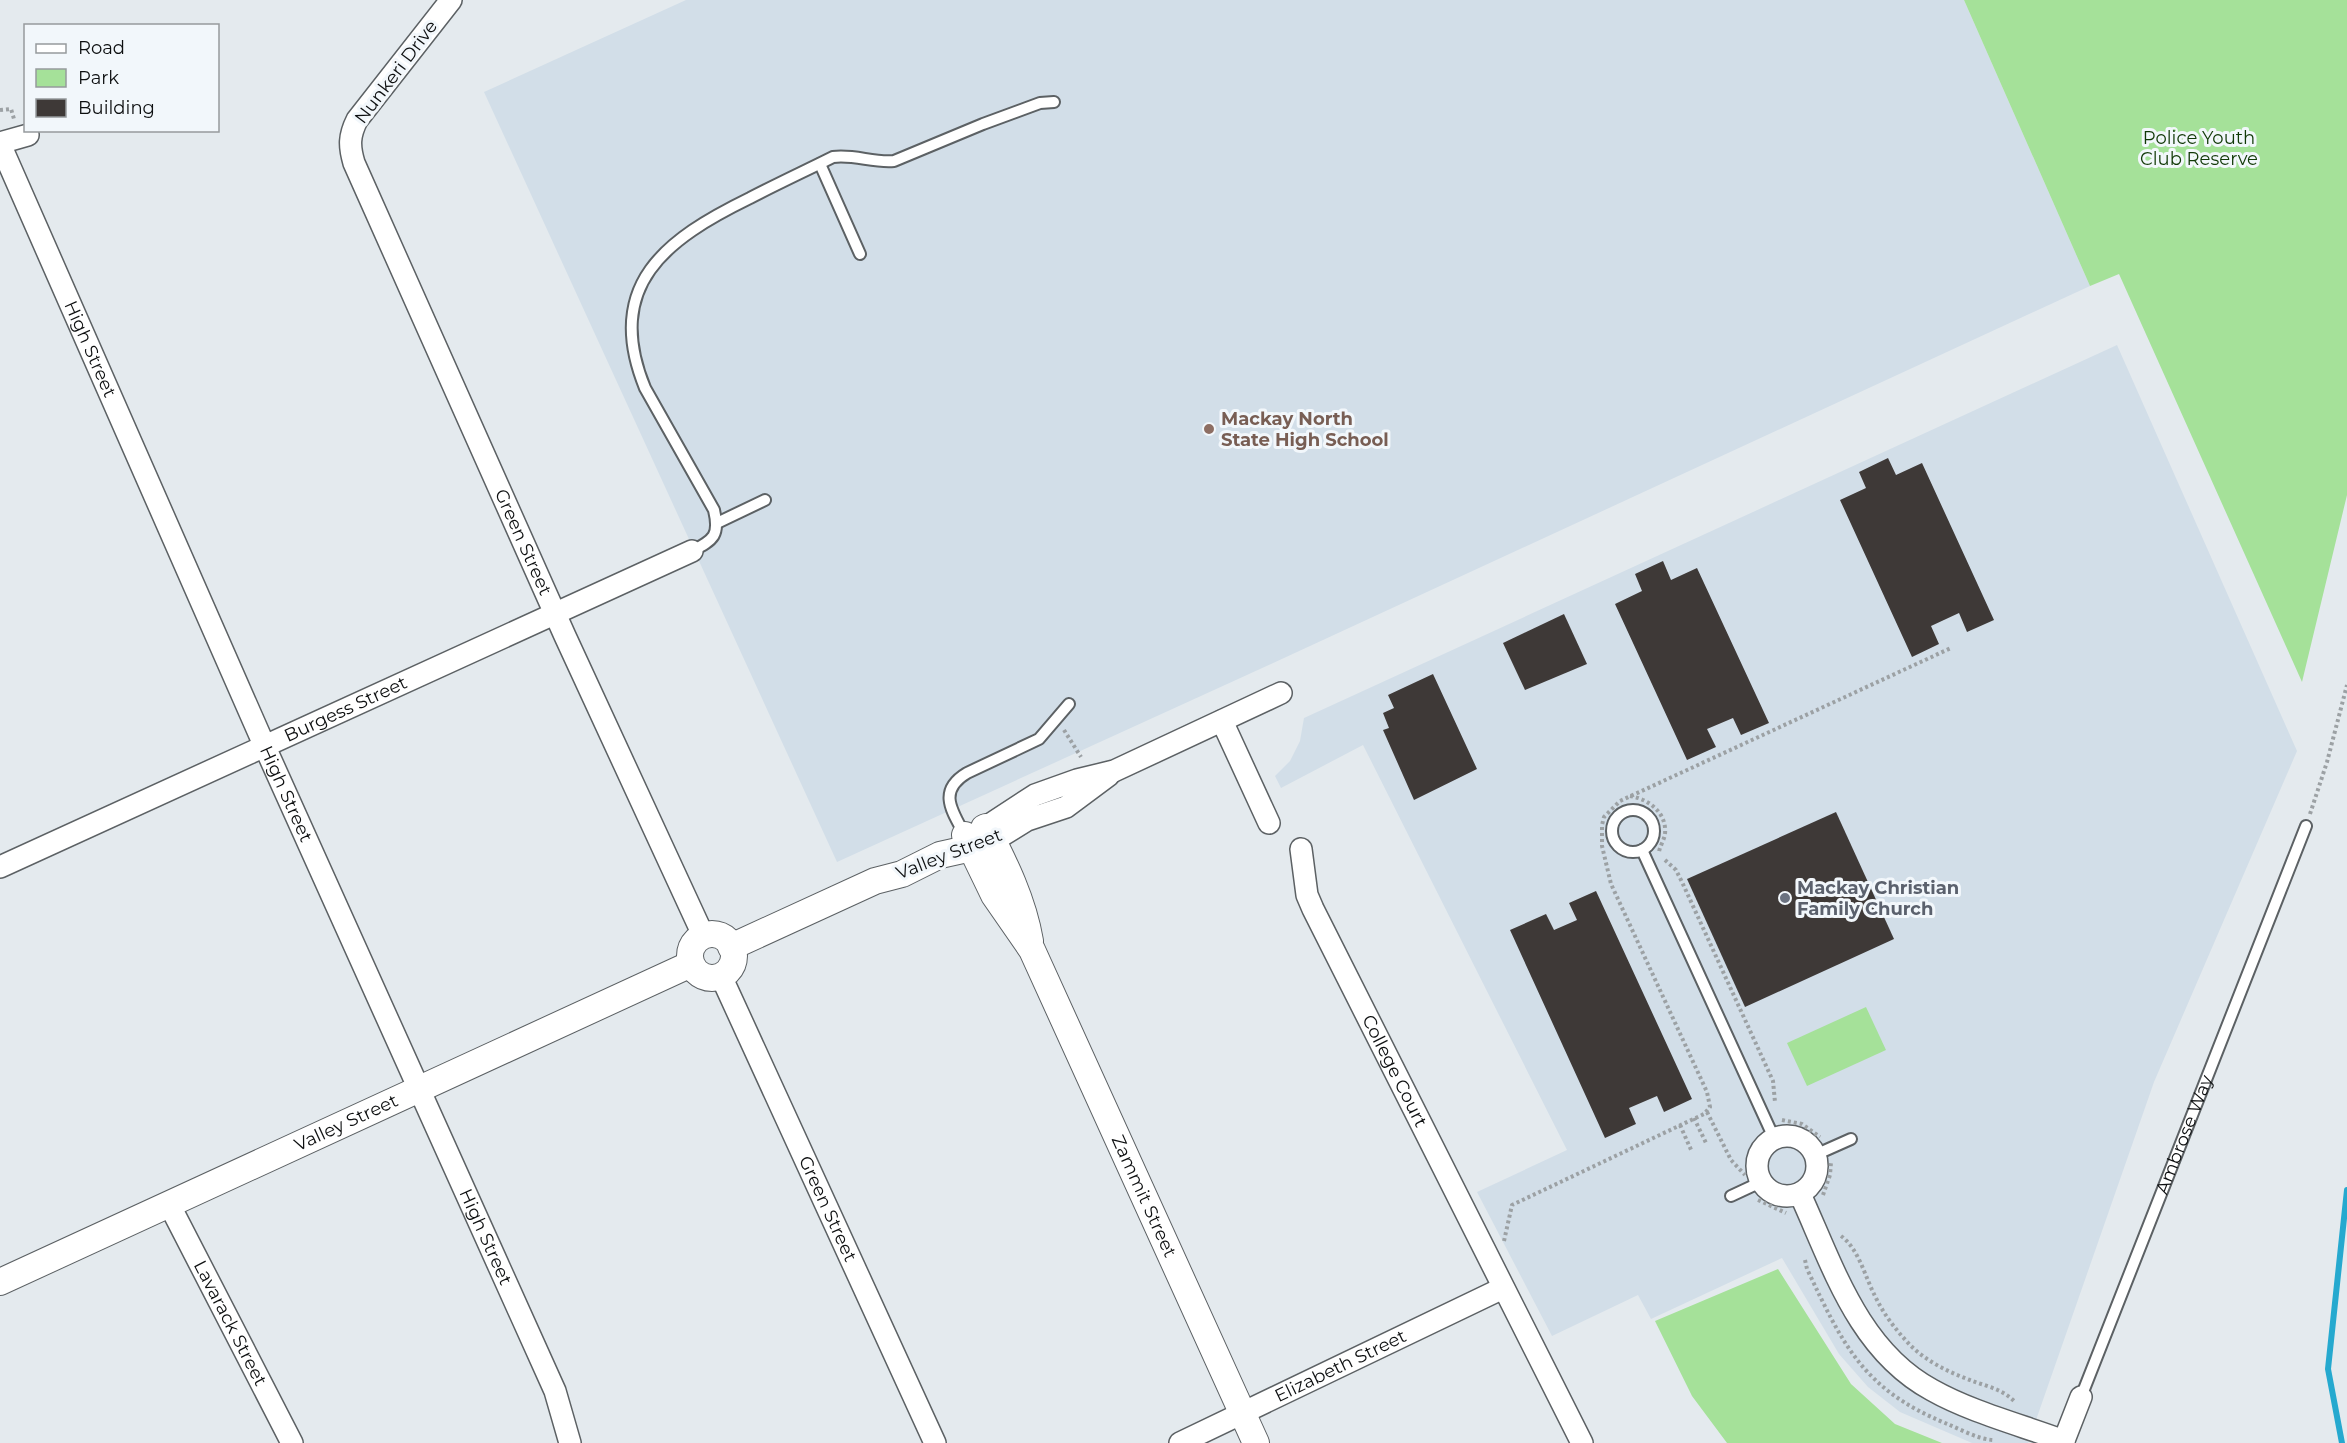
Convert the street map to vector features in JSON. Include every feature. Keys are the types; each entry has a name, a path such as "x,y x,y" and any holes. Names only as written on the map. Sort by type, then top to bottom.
{"street":[{"name":"Nunkeri Drive","path":"349,148 350,133 357,120 452,0"},
{"path":"0,144 28,135"},
{"name":"High Street","path":"0,144 265,747 555,1391 570,1443"},
{"name":"Green Street","path":"349,148 555,613 703,936"},
{"name":"Burgess Street","path":"0,867 692,551"},
{"name":"Valley Street","path":"732,947 875,880 933,842 979,838 1066,807 1114,771 1281,693"},
{"path":"1222,721 1269,823"},
{"name":"Zammit Street","path":"979,838 1021,902 1032,950 1256,1443"},
{"name":"College Court","path":"1301,849 1307,895 1313,909 1582,1443"},
{"path":"716,934 728,941 732,947 734,953 731,967 721,976 701,975 692,964 690,951 697,939 703,936 716,934"},
{"name":"Valley Street","path":"0,1282 692,964"},
{"name":"Green Street","path":"721,976 935,1443"},
{"path":"1796,1137 1822,1152 1815,1178 1800,1194 1789,1197 1778,1196 1761,1182 1757,1169 1758,1155 1774,1138 1796,1137"},
{"path":"1800,1194 1860,1321 1874,1342 1894,1364 1939,1394 2063,1442"},
{"name":"Lavarack Street","path":"169,1204 292,1443"},
{"name":"Elizabeth Street","path":"1180,1443 1503,1288"},
{"name":"Ambrose Way","path":"2063,1442 2081,1397"}],"lane":[{"path":"692,551 710,542 716,534 717,523 714,510 650,396 637,368 633,323 641,286 649,270 663,253 693,228 832,158 843,156 885,162 894,161 983,124 1040,103 1054,102"},
{"path":"820,164 860,254"},
{"path":"717,523 765,501"},
{"path":"979,838 949,800 949,794 957,780 967,772 1036,741 1069,704"},
{"name":"Ambrose Way","path":"2081,1397 2306,826"},
{"path":"1642,850 1774,1138"},
{"path":"1822,1152 1851,1139"},
{"path":"1731,1196 1761,1182"}],"path":[{"path":"0,110 11,109 12,111"},
{"path":"2306,826 2327,762 2347,685"},
{"path":"1055,721 1071,738 1082,757"},
{"path":"1629,796 1649,802 1662,818 1665,833 1659,850 1660,855 1676,870 1773,1081 1775,1108"},
{"path":"1778,1116 1782,1120 1811,1128 1819,1135 1822,1152 1832,1166 1822,1201"},
{"path":"1694,1118 1707,1145"},
{"path":"1680,1125 1692,1152"},
{"path":"1837,1233 1850,1245 1875,1298 1890,1323 1912,1346 1942,1368 2006,1394 2021,1408"}],"shaded area":[{"name":"Mackay North State High School","path":"686,0 1964,0 2090,286 837,862 484,92"},
{"path":"2117,345 2297,751 2154,1082 2028,1443 1972,1443 1900,1412 1868,1387 1839,1354 1782,1258 1651,1319 1638,1295 1552,1336 1477,1192 1567,1150 1363,745 1281,788 1275,776 1290,761 1300,741 1304,718"}],"green space":[{"name":"Police Youth Club Reserve","path":"1964,0 2347,0 2347,495 2302,682 2119,274 2090,286"},
{"path":"1866,1007 1886,1050 1807,1086 1787,1043"},
{"path":"1778,1269 1851,1384 1895,1424 1942,1443 1727,1443 1692,1396 1655,1321"}],"building":[{"path":"1888,458 1896,475 1922,463 1994,620 1967,632 1959,613 1931,626 1939,644 1912,657 1840,500 1866,488 1859,472"},
{"path":"1663,561 1671,580 1697,568 1769,723 1741,735 1733,718 1707,729 1716,747 1687,760 1615,604 1642,591 1635,574"},
{"path":"1564,614 1587,664 1525,690 1503,643"},
{"path":"1433,674 1477,769 1414,800 1383,730 1389,728 1383,713 1394,708 1388,695"},
{"path":"1836,812 1894,939 1745,1007 1687,879"},
{"path":"1596,891 1692,1099 1664,1112 1657,1096 1629,1108 1636,1124 1605,1138 1510,930 1546,914 1554,930 1577,920 1569,903"}],"waterway":[{"path":"2342,1443 2328,1369 2347,1190"}],"place":[{"name":"Mackay North State High School","path":"1209,429"},
{"name":"Mackay Christian Family Church","path":"1785,898"}]}
